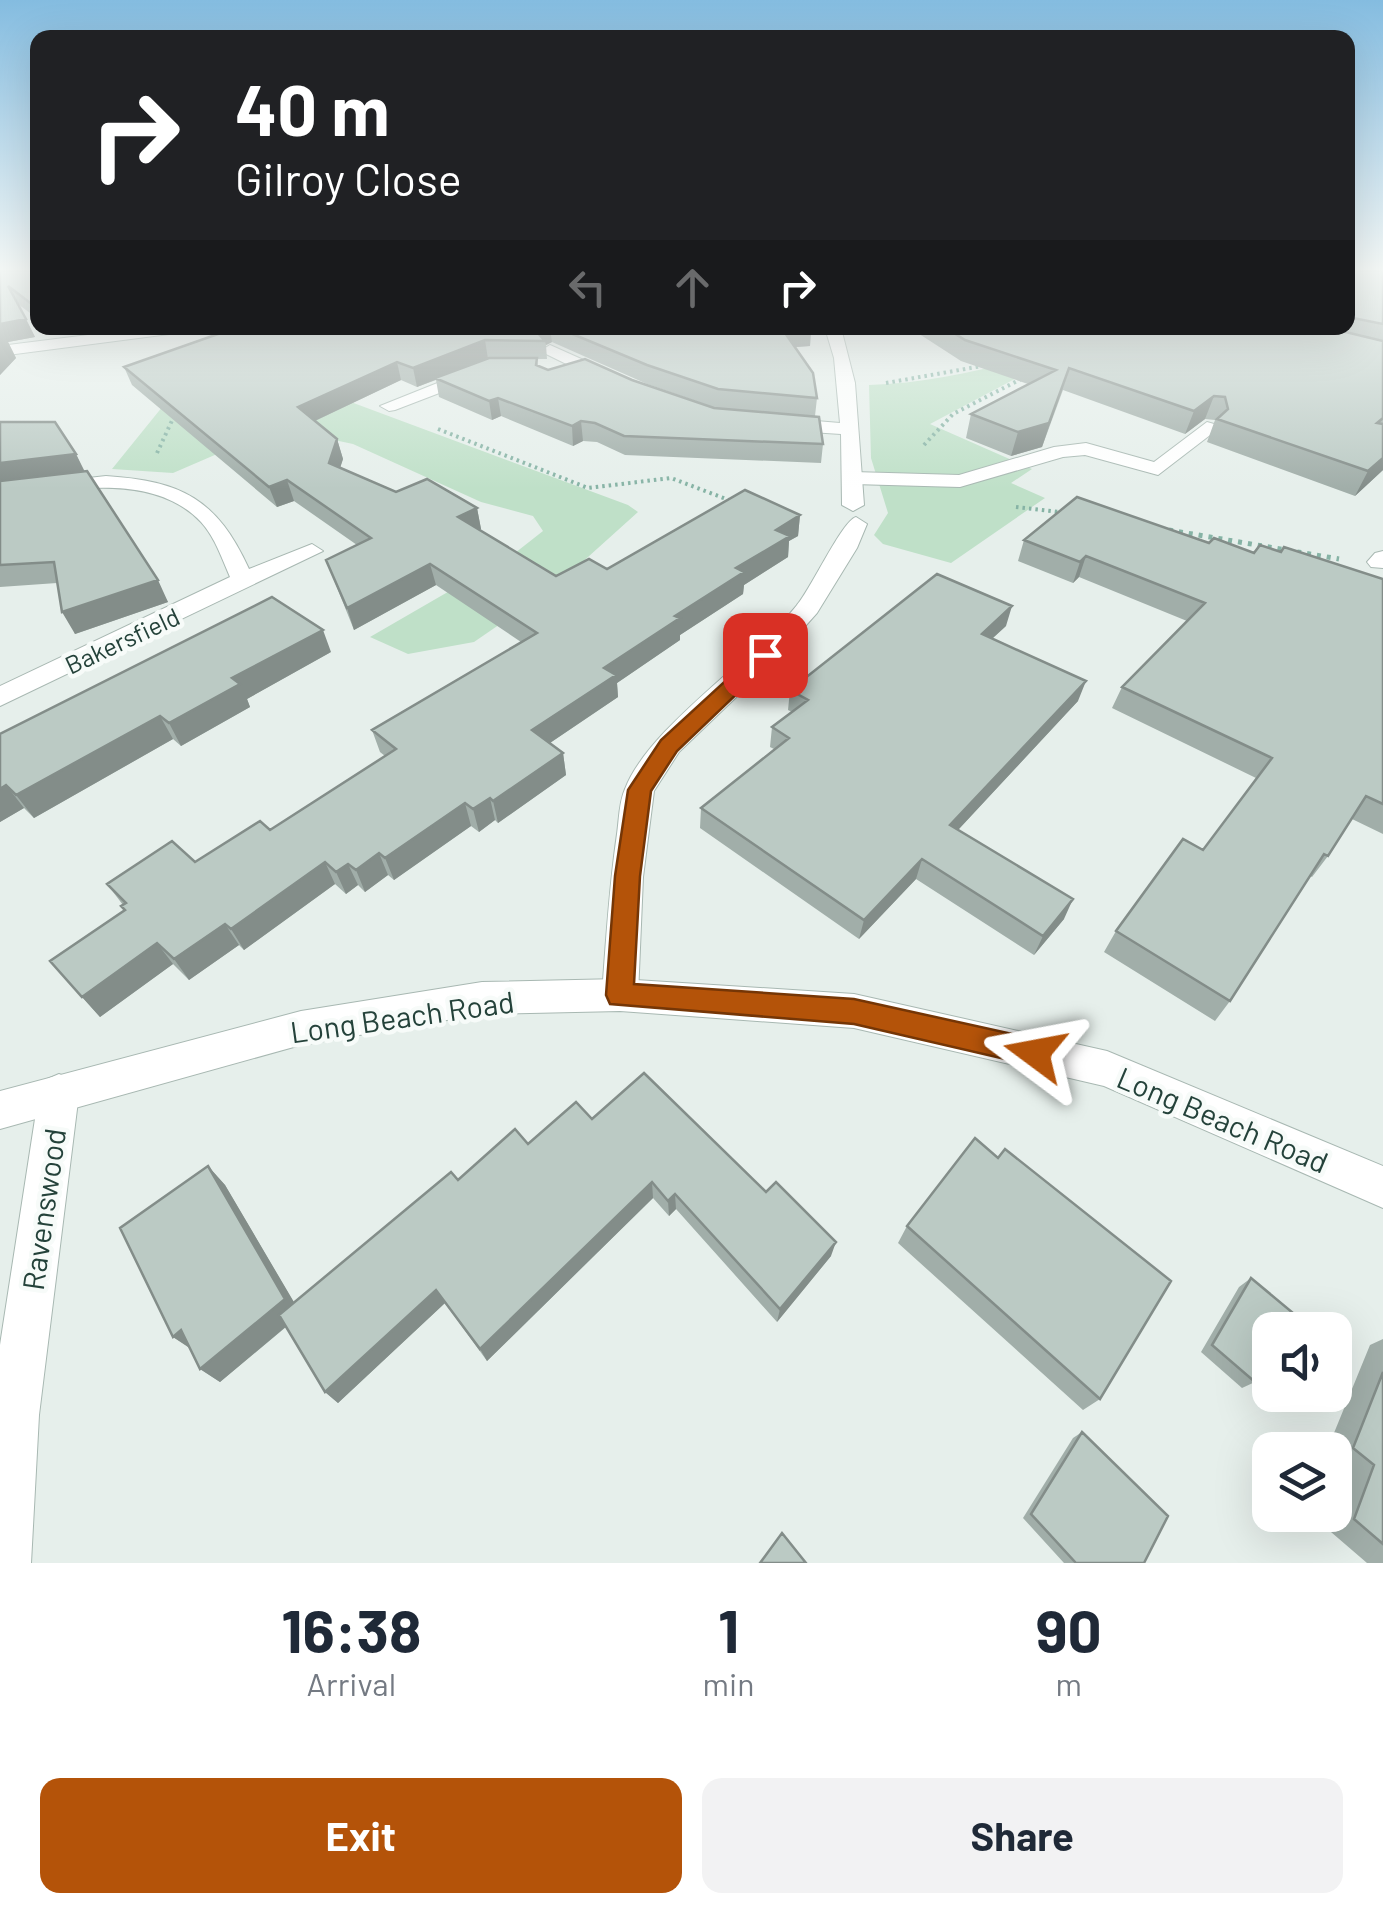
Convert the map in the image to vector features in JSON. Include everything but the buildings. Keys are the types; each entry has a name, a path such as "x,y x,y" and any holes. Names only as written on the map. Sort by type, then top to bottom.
{"street":[{"path":"0,352 62,343"},
{"path":"620,995 627,876 639,790 669,745 765,655 808,608 846,548 854,514 853,478 840,343"},
{"path":"550,350 576,370"},
{"path":"389,406 489,367"},
{"path":"539,370 576,370 626,386"},
{"path":"766,422 848,428"},
{"path":"853,478 960,481 1061,451 1086,449 1158,469 1208,428"},
{"path":"0,494 111,483 147,487 180,498 207,514 243,580"},
{"name":"Bakersfield","path":"0,697 312,551"},
{"name":"Long Beach Road","path":"0,1110 301,1028 482,998 620,995 854,1012 1107,1069 1383,1186"},
{"name":"Ravenswood","path":"4,1563 14,1415 60,1093"}],"path":[{"path":"845,379 880,384 997,363"},
{"path":"912,480 928,434 947,418 1023,378"},
{"path":"147,487 176,413 189,407"},
{"path":"427,425 588,488 672,478 737,503"},
{"path":"1013,507 1068,513"},
{"path":"1164,529 1352,561 1381,560"}],"green space":[{"path":"1083,343 930,424 1032,469 1011,483 1045,498 951,563 883,544 874,535 888,513 871,458 869,385 926,380"},
{"path":"324,392 638,512 558,584 474,642 408,654 370,637 515,553 543,531 533,516 481,502 353,444 306,434 224,451 173,473 112,469 167,401"}],"route":[{"path":"765,655 669,745 639,790 627,876 620,995 854,1012 1035,1053"}]}
